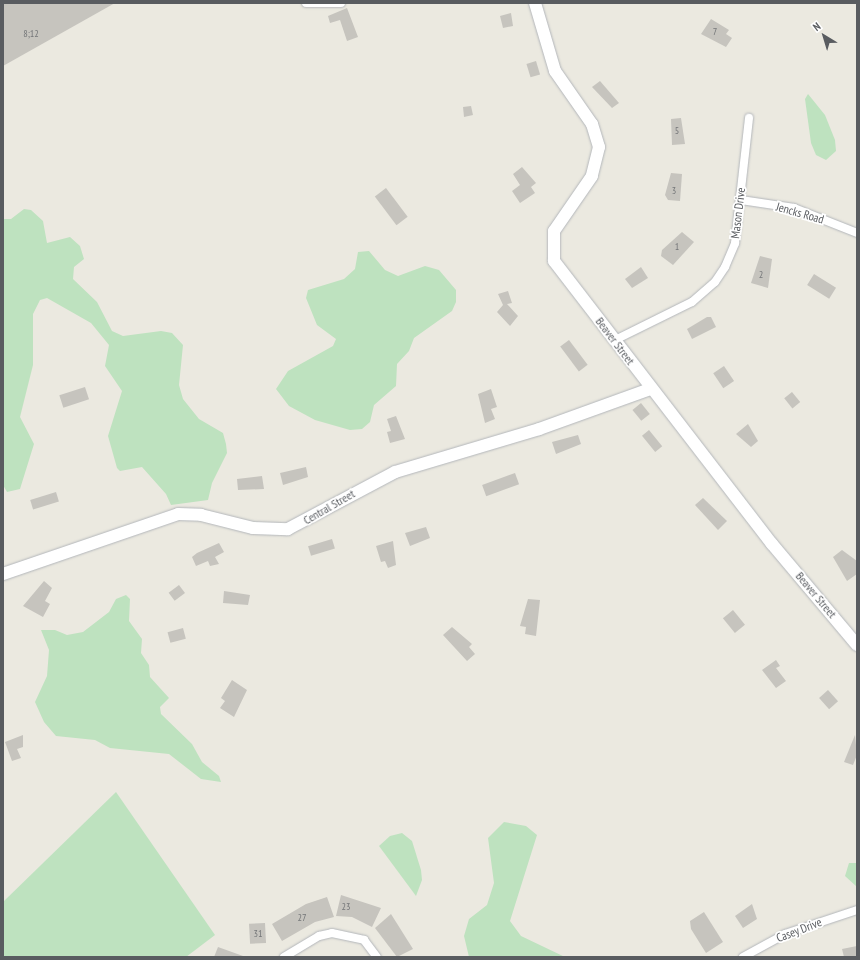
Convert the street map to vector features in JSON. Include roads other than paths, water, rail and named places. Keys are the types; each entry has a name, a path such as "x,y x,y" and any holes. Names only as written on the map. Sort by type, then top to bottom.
{"street":[{"path":"306,3 341,3"},
{"name":"Beaver Street","path":"536,3 556,72 592,124 599,147 592,176 554,231 554,261 615,340 650,389 690,434 772,544 857,645"},
{"name":"Mason Drive","path":"615,340 692,302 715,282 735,242 741,200 749,118"},
{"name":"Jencks Road","path":"741,200 794,208 857,233"},
{"name":"Central Street","path":"3,574 178,514 201,515 254,528 288,528 395,472 544,427 650,389"},
{"name":"Casey Drive","path":"743,957 785,934 857,910"},
{"path":"284,957 319,936 332,933 364,940 377,957"}]}
